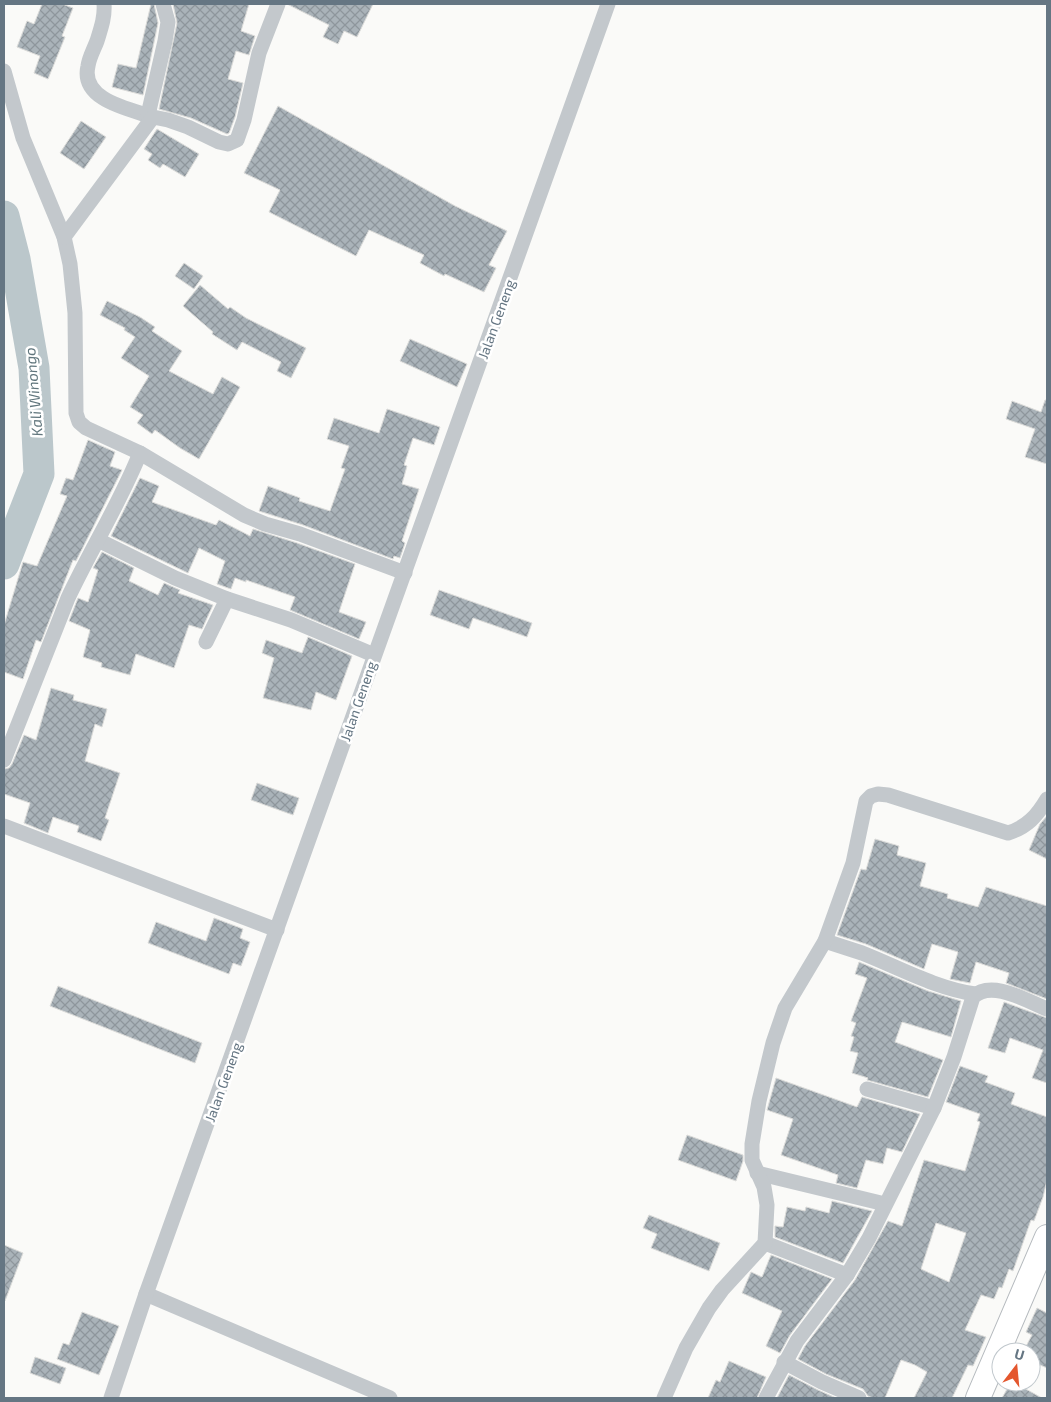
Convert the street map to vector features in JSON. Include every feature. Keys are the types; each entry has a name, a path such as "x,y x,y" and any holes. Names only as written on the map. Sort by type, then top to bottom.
{"main road":[{"path":"978,1398 1047,1237"}],"street":[{"path":"104,4 103,22 87,67 87,79 93,91 101,98 150,116 188,127 219,142 228,144 236,140 244,120 259,53 278,4"},
{"path":"64,237 122,162 150,116 168,22 163,4"},
{"name":"Jalan Geneng","path":"111,1398 146,1294 608,4"},
{"path":"4,71 23,138 64,237 70,264 75,313 76,413 79,422 86,428 140,453 244,515 405,573"},
{"path":"4,760 68,598 126,486 140,453"},
{"path":"98,540 175,578 227,599 290,620 374,656"},
{"path":"206,642 227,599"},
{"path":"664,1398 686,1348 709,1308 722,1290 765,1243 767,1204 764,1187 752,1160 752,1144 759,1101 785,1008 825,941 853,863 866,801 871,796 878,794 888,795 1008,833 1032,821 1047,800"},
{"path":"4,826 277,930"},
{"path":"825,941 954,991 975,994 986,989 1005,992 1047,1009"},
{"path":"766,1398 784,1362 812,1319 847,1275 869,1238 934,1108 954,1057 970,1004 975,994"},
{"path":"867,1089 934,1108"},
{"path":"757,1173 885,1204"},
{"path":"765,1243 847,1275"},
{"path":"146,1294 390,1398"},
{"path":"784,1362 822,1382 859,1398"}],"building":[{"path":"42,4 62,4 73,8 62,36 65,37 48,79 34,73 40,56 17,47 27,21 34,24"},
{"path":"151,4 154,4 158,23 143,95 112,87 118,64 136,68"},
{"path":"173,4 249,4 241,31 255,36 249,55 236,51 228,79 243,83 235,117 227,134 191,118 159,109 177,23"},
{"path":"287,4 373,4 357,37 344,31 338,44 323,37 329,25"},
{"path":"278,106 455,206 507,231 489,265 496,268 484,292 445,274 444,276 420,263 424,255 369,230 356,256 269,212 280,190 244,173"},
{"path":"81,121 106,137 84,169 60,153"},
{"path":"157,129 199,154 185,177 163,164 160,168 148,160 152,154 144,149"},
{"path":"184,263 203,276 194,289 175,276"},
{"path":"200,285 228,309 230,307 246,318 306,348 291,378 277,371 281,362 242,342 237,350 212,334 213,332 183,306"},
{"path":"107,301 140,317 155,327 152,331 182,351 169,371 213,394 222,377 240,387 199,459 155,430 152,434 137,423 143,415 130,407 149,376 121,358 135,337 124,330 125,328 100,315"},
{"path":"410,339 467,364 457,387 400,361"},
{"path":"1045,400 1047,400 1047,464 1025,457 1035,429 1006,419 1012,401 1041,412"},
{"path":"387,409 440,427 434,445 413,438 404,465 407,466 402,484 419,489 402,541 405,543 400,558 394,556 393,559 303,525 259,511 268,486 300,498 299,501 330,511 345,469 341,468 349,446 327,439 334,418 379,433"},
{"path":"88,440 115,452 110,466 122,470 76,561 73,560 41,642 36,640 23,679 4,672 4,625 23,562 37,566 67,496 60,494 66,478 73,480"},
{"path":"140,478 159,486 152,502 216,525 219,520 250,536 253,529 355,564 339,612 366,622 359,639 290,610 295,597 235,578 231,589 217,584 225,561 199,548 188,573 111,536"},
{"path":"102,552 134,568 129,581 158,595 164,583 180,590 178,593 213,605 202,629 189,625 174,668 136,654 130,675 101,667 102,663 83,657 90,630 69,621 78,598 88,602 98,570 93,568"},
{"path":"439,590 532,623 527,637 473,618 469,629 430,615"},
{"path":"308,637 352,656 336,700 316,692 311,710 263,698 274,658 262,653 266,640 302,653"},
{"path":"51,688 74,695 73,700 107,709 102,727 95,724 85,761 120,773 105,818 109,820 101,841 77,832 79,826 53,817 48,833 24,823 30,803 4,794 4,769 9,768 12,764 24,735 36,740"},
{"path":"257,783 299,798 293,815 251,800"},
{"path":"1047,816 1047,859 1029,850 1040,824"},
{"path":"875,839 899,846 897,855 926,863 920,886 948,894 947,898 978,907 986,887 1047,906 1047,999 1006,983 1009,973 976,962 970,983 950,979 958,952 932,944 924,969 866,944 837,935 861,869 866,870"},
{"path":"214,918 243,929 240,938 250,942 241,966 233,963 229,974 148,943 156,922 206,941"},
{"path":"859,962 928,991 961,1001 951,1037 902,1022 895,1042 943,1060 928,1097 867,1080 868,1078 852,1073 858,1053 850,1051 854,1037 851,1036 856,1023 851,1021 867,978 855,974"},
{"path":"58,986 202,1043 195,1063 50,1006"},
{"path":"1004,1002 1047,1018 1047,1083 1032,1078 1043,1050 1010,1038 1005,1053 988,1048"},
{"path":"960,1066 988,1076 985,1082 1015,1093 1011,1104 1047,1117 1047,1180 1043,1197 1034,1221 1031,1220 1013,1271 1009,1269 1002,1288 999,1287 994,1299 981,1295 965,1330 986,1337 973,1366 968,1365 952,1398 914,1398 927,1372 901,1360 885,1398 873,1398 868,1396 863,1389 826,1374 798,1359 805,1346 855,1280 888,1221 902,1226 924,1160 965,1171 980,1122 977,1121 980,1114 946,1102","holes":["936,1223 966,1233 949,1282 921,1269"]},
{"path":"776,1078 857,1107 862,1097 920,1114 902,1152 887,1148 883,1164 866,1160 857,1188 836,1183 838,1175 781,1155 793,1119 767,1110"},
{"path":"687,1135 743,1155 743,1161 736,1181 678,1160"},
{"path":"832,1201 872,1211 843,1263 775,1237 775,1226 783,1227 787,1207 805,1211 806,1207 829,1213"},
{"path":"649,1215 720,1243 709,1271 651,1248 657,1234 643,1228"},
{"path":"4,1245 23,1253 5,1301 4,1300"},
{"path":"771,1255 832,1279 790,1335 780,1353 766,1346 782,1311 742,1293 751,1272 762,1277"},
{"path":"1037,1308 1047,1313 1047,1368 1041,1365 1041,1342 1028,1342 1032,1335 1026,1332"},
{"path":"82,1312 119,1326 99,1375 57,1359 63,1343 69,1345"},
{"path":"35,1357 66,1368 60,1384 30,1373"},
{"path":"729,1361 766,1377 757,1398 708,1398 716,1380 720,1382"},
{"path":"789,1375 818,1390 836,1398 777,1398"},
{"path":"1005,1392 1031,1392 1042,1398 1002,1398"}],"waterway":[{"name":"Kali Winongo","path":"4,216 15,259 34,368 39,474 4,564"}]}
